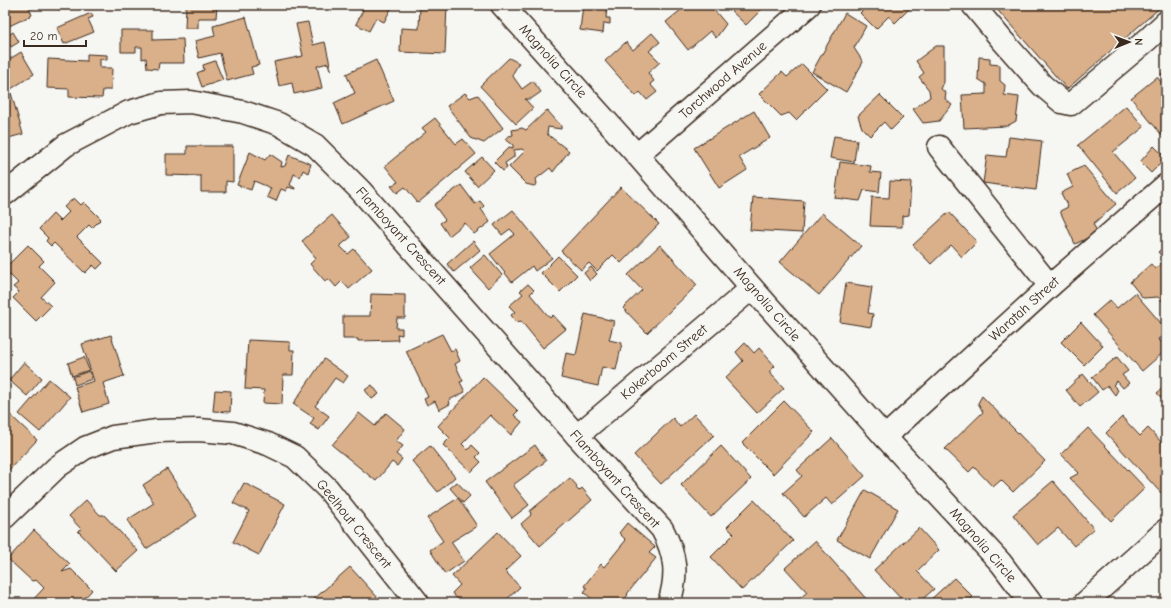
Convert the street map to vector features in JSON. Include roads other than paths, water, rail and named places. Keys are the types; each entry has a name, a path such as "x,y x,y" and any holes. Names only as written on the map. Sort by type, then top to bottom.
{"street":[{"name":"Magnolia Circle","path":"502,5 638,154 752,288 885,437 1001,563 1032,603"},
{"name":"Torchwood Avenue","path":"638,154 809,5"},
{"path":"973,5 1042,85 1062,102 1068,104 1072,104 1166,22"},
{"name":"Flamboyant Crescent","path":"5,194 66,145 129,112 161,103 191,102 243,112 280,124 315,145 360,190 577,436 662,529 670,543 676,574 674,588 669,603"},
{"path":"939,147 1050,286"},
{"name":"Waratah Street","path":"885,437 1050,286 1166,185"},
{"name":"Kokerboom Street","path":"577,436 752,288"},
{"name":"Geelhout Crescent","path":"5,517 57,467 85,448 113,437 157,432 199,430 233,433 268,444 294,457 328,489 418,603"},
{"path":"1085,603 1166,530"}]}
